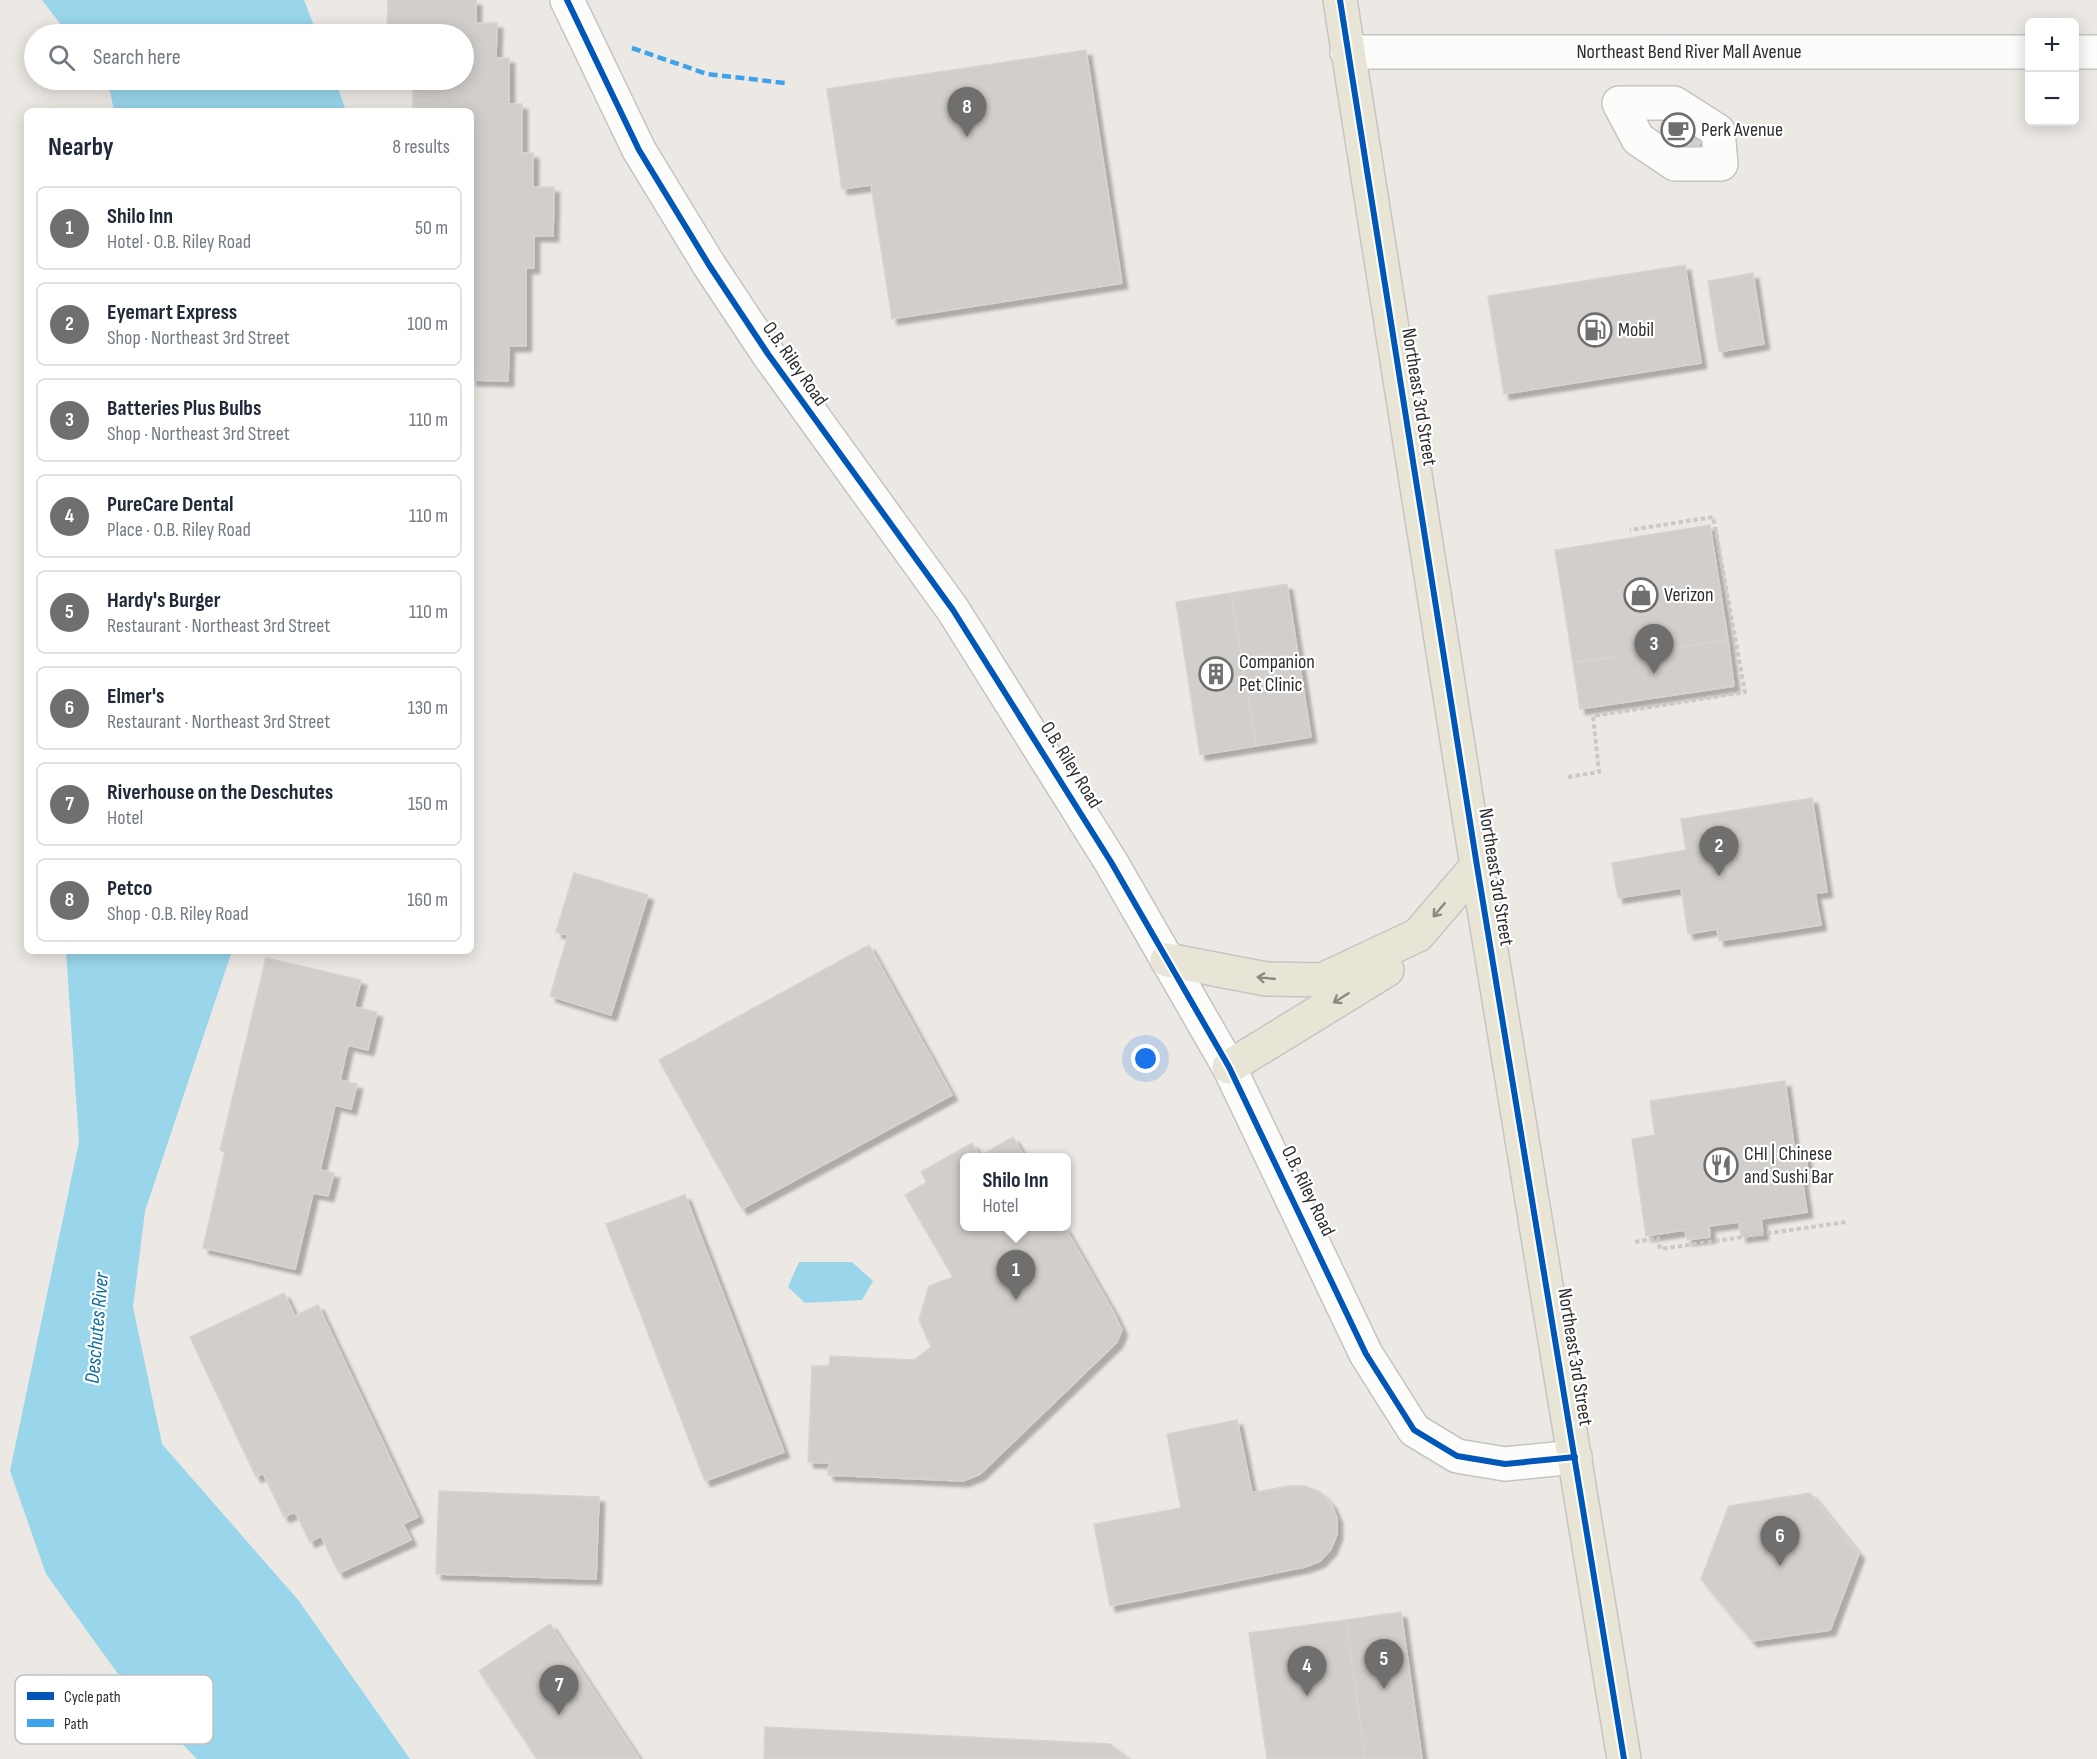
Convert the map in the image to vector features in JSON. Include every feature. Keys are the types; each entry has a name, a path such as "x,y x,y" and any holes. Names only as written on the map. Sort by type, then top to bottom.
{"main road":[{"name":"Northeast 3rd Street","path":"1340,0 1477,866 1624,1759"},
{"path":"1230,1067 1388,969 1477,866"},
{"path":"1167,960 1266,979 1322,980 1418,935"}],"street":[{"name":"O.B. Riley Road","path":"567,0 639,150 709,265 768,354 953,610 1094,834 1230,1067 1365,1354 1414,1430 1457,1456 1486,1461 1505,1464 1575,1457"},
{"name":"Northeast Bend River Mall Avenue","path":"1347,52 2025,52"},
{"path":"2079,52 2097,52"}],"path":[{"path":"1568,777 1599,772 1593,716 1744,692 1713,517 1630,530"},
{"path":"1635,1242 1658,1238 1660,1249 1846,1222"}],"water":[{"path":"42,0 304,0 313,24 60,24"},
{"path":"339,90 345,108 113,108 110,91"},
{"name":"Deschutes River","path":"66,954 231,954 145,1211 133,1307 162,1444 299,1601 410,1759 197,1759 182,1744 213,1744 213,1675 119,1675 46,1574 10,1471 79,1142"},
{"path":"799,1262 852,1262 873,1281 862,1300 805,1303 788,1287"}],"building":[{"path":"388,0 476,0 476,23 497,23 496,58 509,58 509,104 522,104 522,153 533,153 533,187 554,187 553,236 534,236 534,268 526,268 526,346 509,346 508,381 474,380 474,108 413,107 413,90 474,90 474,24 387,24"},
{"path":"1086,50 1122,283 892,319 871,185 842,189 827,89"},
{"name":"Perk Avenue","path":"1673,121 1702,139 1692,156 1662,140"},
{"name":"Mobil","path":"1685,265 1701,363 1504,394 1488,296"},
{"path":"1753,273 1764,344 1719,352 1708,281"},
{"name":"Verizon","path":"1710,525 1728,640 1573,663 1555,550"},
{"path":"1287,584 1311,737 1256,746 1231,593"},
{"name":"Companion Pet Clinic","path":"1231,593 1256,746 1200,755 1176,602"},
{"path":"1728,640 1734,686 1580,709 1573,663"},
{"path":"1812,798 1827,892 1815,893 1821,925 1719,941 1717,929 1688,934 1681,888 1618,898 1612,863 1686,850 1681,819"},
{"path":"574,873 648,895 611,1015 550,996 568,935 556,932"},
{"path":"869,945 952,1095 742,1209 659,1060"},
{"path":"266,958 361,980 354,1007 377,1012 368,1050 348,1045 340,1080 357,1084 351,1109 335,1105 320,1170 334,1173 328,1196 313,1193 295,1269 203,1248 225,1152 220,1150"},
{"name":"CHI | Chinese and Sushi Bar","path":"1785,1081 1795,1153 1805,1152 1809,1177 1802,1178 1807,1212 1761,1219 1763,1234 1741,1237 1739,1222 1709,1226 1710,1237 1687,1240 1685,1230 1646,1236 1632,1139 1655,1135 1650,1101"},
{"path":"1013,1137 1022,1153 985,1153"},
{"path":"972,1143 978,1153 960,1153 960,1231 1067,1231 1122,1330 1117,1342 980,1474 963,1481 828,1475 829,1463 808,1462 812,1366 829,1366 830,1356 914,1360 931,1347 919,1320 929,1286 953,1277 905,1195 927,1182 921,1172"},
{"path":"685,1195 784,1452 705,1481 606,1224"},
{"path":"284,1293 295,1316 318,1305 418,1517 403,1524 411,1540 339,1573 321,1536 310,1542 295,1512 284,1517 263,1473 256,1477 190,1337"},
{"path":"1237,1420 1252,1493 1289,1486 1305,1486 1320,1492 1331,1504 1337,1518 1337,1534 1331,1549 1320,1561 1305,1567 1110,1606 1094,1524 1181,1508 1167,1434"},
{"path":"439,1491 599,1497 596,1579 436,1574"},
{"path":"1810,1493 1859,1554 1830,1630 1752,1641 1701,1579 1729,1506"},
{"path":"1401,1612 1422,1759 1365,1759 1346,1620"},
{"path":"1346,1620 1365,1759 1267,1759 1249,1633"},
{"path":"550,1624 639,1759 537,1759 479,1671"},
{"path":"765,1727 1110,1744 1129,1759 764,1759"}],"marked path":[{"path":"632,48 707,74 785,83"}],"cycle path":[{"path":"567,0 639,150 709,265 768,354 953,610 1111,862 1229,1067 1366,1354 1414,1430 1457,1456 1505,1464 1575,1457"},
{"path":"1340,0 1477,866 1624,1759"}],"place":[{"name":"Perk Avenue","path":"1678,130"},
{"name":"Petco","path":"967,137"},
{"name":"Mobil","path":"1595,330"},
{"name":"Verizon","path":"1641,595"},
{"name":"Companion Pet Clinic","path":"1216,674"},
{"name":"Batteries Plus Bulbs","path":"1654,674"},
{"name":"Eyemart Express","path":"1719,876"},
{"name":"CHI | Chinese and Sushi Bar","path":"1721,1165"},
{"name":"Shilo Inn","path":"1016,1300"},
{"name":"Elmer's","path":"1780,1566"},
{"name":"Hardy's Burger","path":"1384,1689"},
{"name":"PureCare Dental","path":"1307,1696"},
{"name":"Riverhouse on the Deschutes","path":"559,1715"}]}
